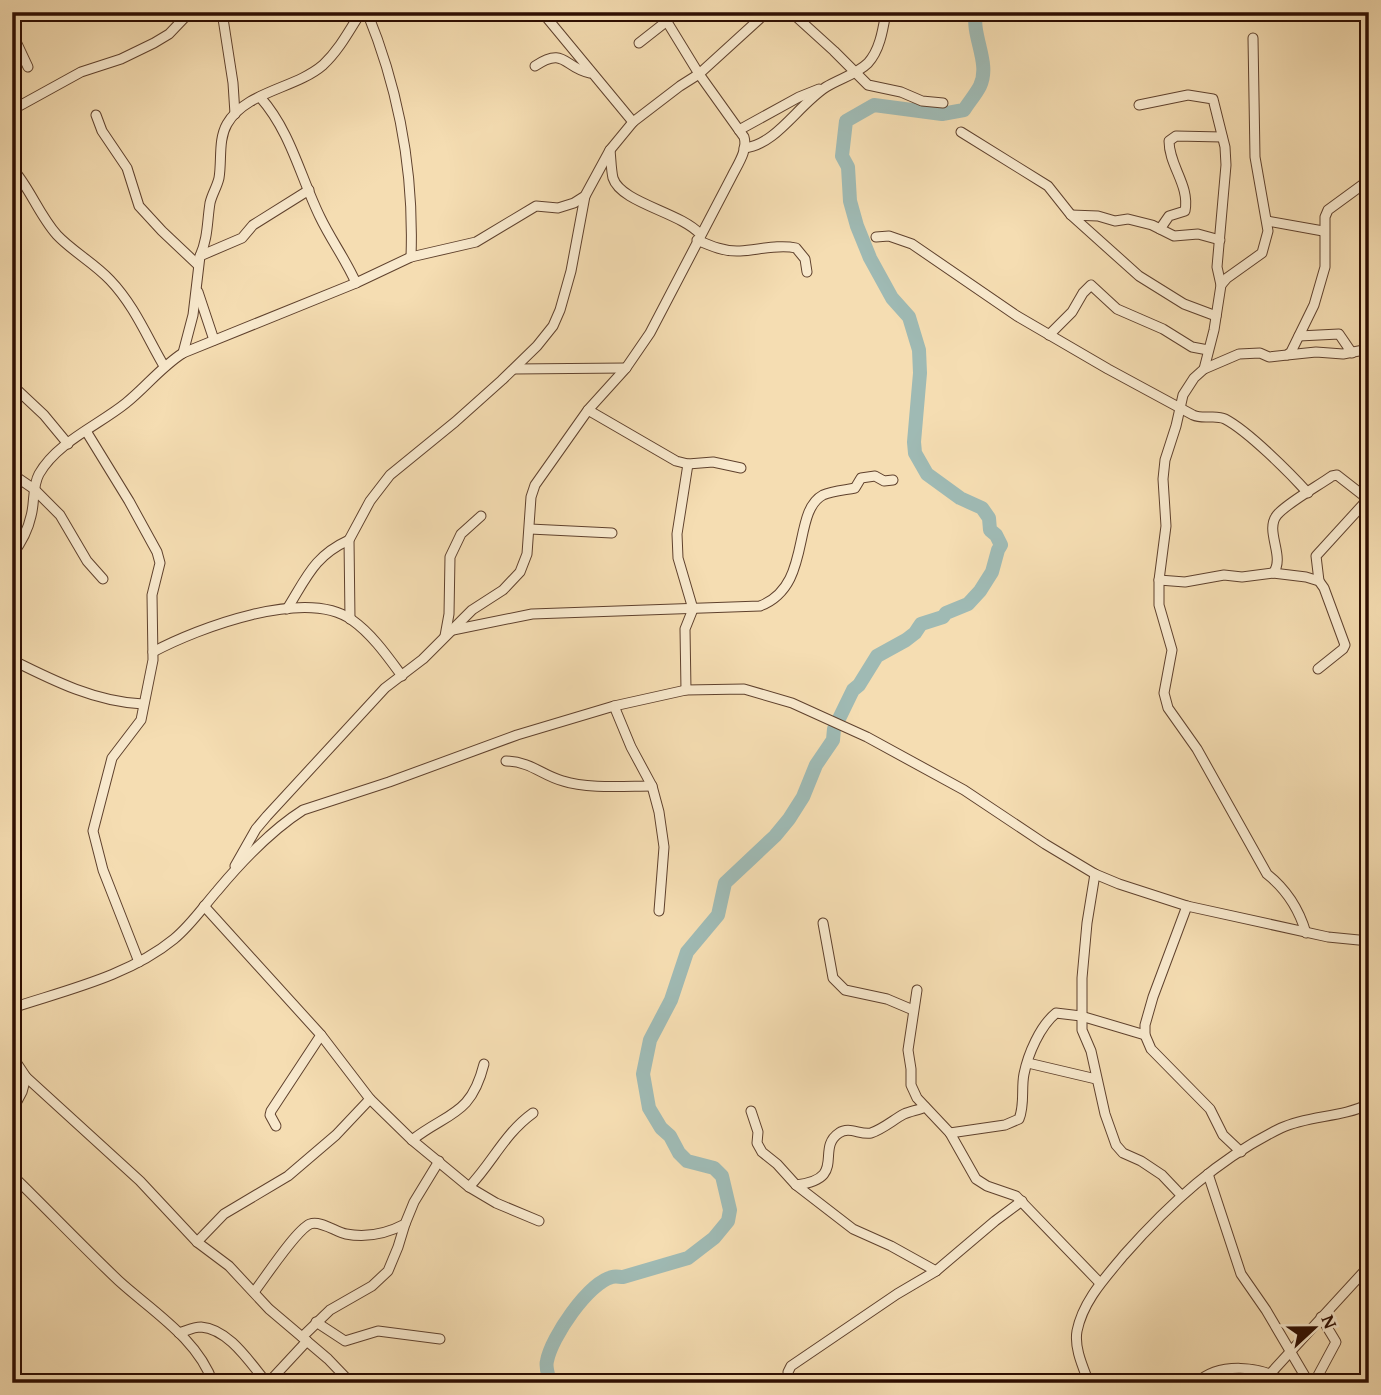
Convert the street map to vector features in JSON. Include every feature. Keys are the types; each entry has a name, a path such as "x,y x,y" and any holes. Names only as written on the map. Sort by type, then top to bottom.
{"street":[{"path":"12,110 81,72 121,59 154,43 169,34 190,12"},
{"path":"222,12 235,114"},
{"path":"183,353 197,289 199,261 208,232 211,201 219,180 223,134 227,123 235,114 260,97 297,81 323,64 347,36 361,12"},
{"path":"367,12 388,69 400,119 410,190 411,257"},
{"path":"542,12 633,122"},
{"path":"351,619 349,540 370,501 390,475 514,369 537,346 558,317 571,271 584,196 610,150 633,122 699,74 767,12"},
{"path":"791,12 863,81 875,88 901,92 922,101 943,103"},
{"path":"739,130 799,97 855,72 869,62 886,12"},
{"path":"230,875 246,846 267,817 384,688 402,677 472,610 503,590 520,572 527,554 531,497 535,485 588,410 626,368 650,333 732,176 745,140 699,74 664,16 639,43"},
{"path":"12,33 28,67"},
{"path":"1221,285 1262,253 1268,231 1255,157 1253,38"},
{"path":"536,66 552,57 590,73"},
{"path":"744,148 757,146 768,140 805,103 826,87"},
{"path":"1139,104 1188,95 1213,99 1226,165 1217,267 1221,285 1204,369"},
{"path":"260,97 279,121 320,216 356,283"},
{"path":"96,115 102,131 127,169 139,206 162,231 199,261"},
{"path":"961,132 1048,186 1071,215 1139,276 1184,304 1216,316"},
{"path":"1160,229 1169,216 1185,211 1187,207 1186,189 1176,170 1170,141 1176,136 1222,137"},
{"path":"610,150 613,178 622,190 649,206 692,225 699,237 725,250 796,248 805,258 807,272"},
{"path":"12,168 58,236 99,269 122,295 164,366"},
{"path":"1287,355 1300,336 1314,305 1325,267 1327,259 1323,231 1328,210 1369,180"},
{"path":"199,261 242,238 253,225 309,190"},
{"path":"12,555 26,533 32,515 34,489 41,471 68,444 130,401 164,366 183,353 356,283 411,257 435,250 466,246 490,235 528,209 536,206 558,208 574,203 584,196"},
{"path":"1071,215 1098,216 1115,221 1128,219 1178,237 1198,234 1220,240"},
{"path":"1267,221 1323,231"},
{"path":"876,237 889,236 912,244 995,303 1049,335 1200,418 1220,417 1232,424 1308,493"},
{"path":"1049,335 1067,318 1091,285 1117,309 1163,329 1192,348 1209,350"},
{"path":"197,289 214,340"},
{"path":"1300,336 1339,334 1352,353"},
{"path":"1307,933 1299,913 1282,886 1267,874 1197,749 1168,708 1164,693 1172,650 1158,605 1166,538 1165,460 1183,394 1204,369 1239,354 1260,353 1269,358 1316,352 1352,353 1369,349"},
{"path":"514,369 626,368"},
{"path":"12,385 44,415 68,444"},
{"path":"588,410 662,454 688,464 713,462 741,468"},
{"path":"86,431 159,556 159,576 152,595 152,671 138,725 121,745 110,764 93,831 103,870 139,962"},
{"path":"685,690 685,629 693,609 678,558 679,516 688,464"},
{"path":"12,474 34,489 60,515 87,561 103,579"},
{"path":"1273,573 1278,566 1275,520 1278,514 1337,475 1368,500 1316,556 1319,581 1345,645 1318,669"},
{"path":"448,634 532,614 760,606 776,599 782,593 794,570 809,516 822,496 856,488 861,478 875,476 884,481 892,480"},
{"path":"448,634 450,557 461,534 481,516"},
{"path":"530,529 612,533"},
{"path":"287,609 317,560 332,548 349,540"},
{"path":"1159,580 1185,582 1224,575 1242,577 1273,573 1306,576 1319,581"},
{"path":"153,652 177,639 258,612 319,609 351,619 402,677"},
{"path":"12,660 62,685 118,703 143,704"},
{"path":"12,1008 139,962 173,940 230,875 282,824 303,810 517,735 614,706 685,690 744,689 819,713 964,790 1095,874 1187,906 1307,933 1366,941 1369,968"},
{"path":"614,706 631,747 652,786 659,811 664,847 659,911"},
{"path":"506,761 529,764 565,782 652,786"},
{"path":"1095,874 1087,923 1080,1016 1082,1030 1094,1063 1105,1114 1116,1145 1123,1153 1162,1175 1181,1195"},
{"path":"204,906 321,1035 370,1099 412,1140 469,1187 538,1222"},
{"path":"1187,906 1153,997 1145,1035 1151,1049 1210,1110 1223,1135 1241,1152"},
{"path":"823,923 833,978 845,990 887,999 913,1010"},
{"path":"917,990 908,1050 912,1069 911,1085 916,1098 950,1133 976,1179 1022,1201 1100,1283"},
{"path":"950,1133 1017,1122 1021,1115 1027,1063 1032,1049 1052,1016 1062,1013 1080,1016 1145,1035"},
{"path":"275,1126 271,1111 321,1035"},
{"path":"12,1056 26,1077 140,1181 197,1242 229,1265 289,1327 351,1383"},
{"path":"1027,1063 1096,1079"},
{"path":"412,1140 458,1111 477,1088 484,1064"},
{"path":"12,1111 26,1077"},
{"path":"197,1242 224,1214 288,1176 342,1129 370,1099"},
{"path":"1089,1383 1076,1343 1083,1313 1100,1283 1181,1195 1241,1152 1282,1128 1353,1111 1369,1104"},
{"path":"796,1185 808,1184 822,1177 828,1165 832,1140 838,1133 849,1130 864,1134 872,1132 905,1114 925,1107"},
{"path":"751,1111 758,1132 757,1143 762,1152 796,1185 853,1228 891,1245 936,1271"},
{"path":"469,1187 484,1171 512,1129 533,1113"},
{"path":"179,1333 201,1327 216,1331 267,1383 316,1322 340,1303 372,1286 388,1271 414,1202 439,1161"},
{"path":"1208,1174 1241,1275 1312,1383 1336,1342 1321,1317"},
{"path":"12,1175 119,1281 179,1333 199,1355 213,1383"},
{"path":"12,1191 25,1188"},
{"path":"790,1383 788,1375 791,1366 897,1294 936,1271 1022,1201"},
{"path":"254,1292 294,1239 309,1224 317,1223 346,1234 364,1236 380,1234 405,1224"},
{"path":"1270,1374 1369,1266"},
{"path":"316,1322 345,1341 378,1332 440,1339"},
{"path":"1197,1383 1213,1373 1233,1369 1270,1374 1285,1383"}],"waterway":[{"path":"550,1383 546,1366 555,1339 592,1289 612,1277 623,1277 688,1258 714,1238 728,1221 730,1210 722,1176 714,1168 687,1161 679,1153 649,1108 643,1074 650,1040 671,1000 687,952 718,915 725,883 775,836 789,819 803,797 816,765 833,740 834,729 853,690 877,656 906,640 921,624 943,617 946,613 968,604 992,572 1001,545 990,530 989,518 982,508 960,498 927,474 915,453 919,350 909,317 892,298 870,258 857,226 850,201 848,167 842,156 846,121 874,105 942,114 964,110 983,77 976,12"}]}
